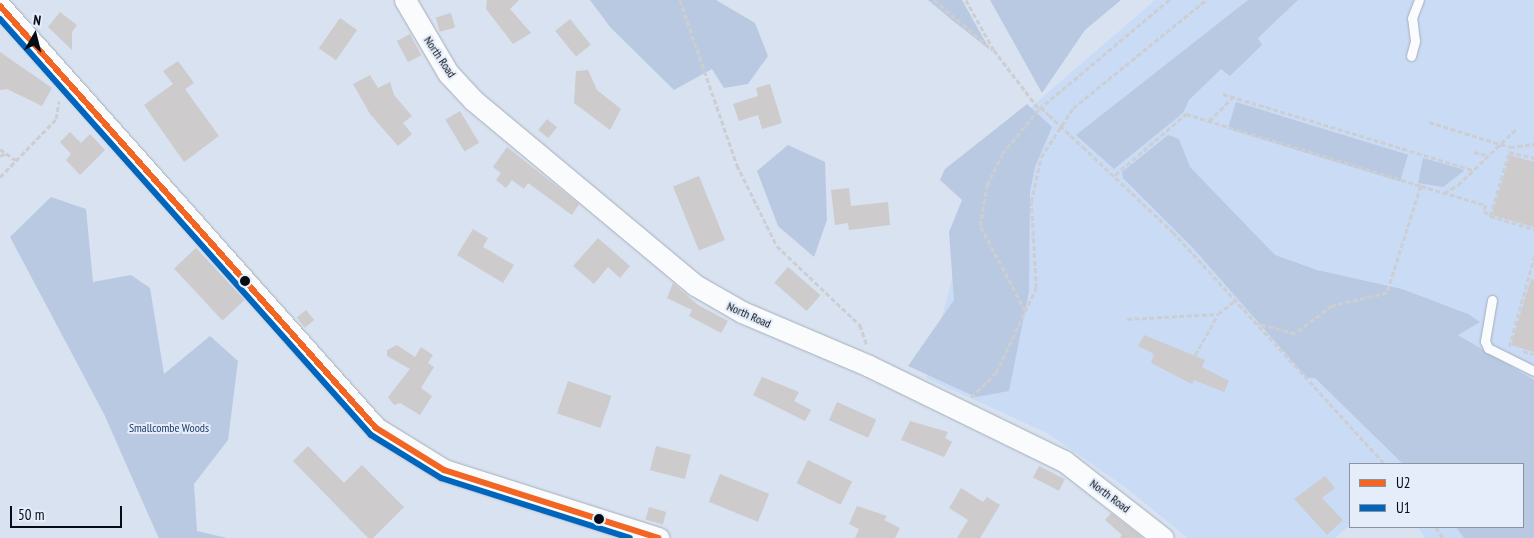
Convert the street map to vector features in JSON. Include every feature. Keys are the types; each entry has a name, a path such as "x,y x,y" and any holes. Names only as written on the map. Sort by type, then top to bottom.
{"street":[{"name":"North Road","path":"405,0 434,51 470,96 688,279 742,312 869,366 1064,461 1163,538"},
{"path":"0,6 70,87 234,264 338,390 397,445 444,470 659,538"}],"lane":[{"path":"1411,56 1415,41 1412,18 1419,0"},
{"path":"1492,300 1485,341 1488,348 1534,371"}],"path":[{"path":"680,0 737,165 777,246 860,325 871,357 869,366"},
{"path":"934,0 994,50"},
{"path":"966,0 994,50 1040,108 1115,175 1384,463"},
{"path":"1026,312 980,226 986,185 1002,154 1040,108 1169,0"},
{"path":"960,409 996,373 1036,288 1031,202 1041,157 1073,108 1206,0"},
{"path":"0,177 56,119 60,96 70,87"},
{"path":"1223,94 1473,170"},
{"path":"1209,120 1234,97"},
{"path":"1115,175 1186,114 1486,205 1484,211 1490,216 1534,229"},
{"path":"1429,122 1496,143 1534,144"},
{"path":"1444,193 1473,170 1496,143 1517,128"},
{"path":"0,149 16,160"},
{"path":"1474,152 1486,155"},
{"path":"1490,216 1509,152 1534,158"},
{"path":"0,156 6,153"},
{"path":"1254,323 1295,334 1332,306 1387,293 1421,186"},
{"path":"1534,257 1508,346 1534,354"},
{"path":"1195,356 1218,314 1234,301"},
{"path":"1127,319 1218,314"}],"shaded area":[{"path":"1155,0 1534,0 1534,538 1425,538 1419,528 1524,528 1524,463 1349,463 1349,526 1335,538 1187,538 1129,490 1047,433 926,378 968,218 1014,122"}],"green space":[{"path":"590,0 716,0 755,23 768,56 748,84 724,88 712,69 674,90 610,27"},
{"path":"928,0 962,0 990,50 952,20"},
{"path":"990,0 1121,0 1085,30 1042,93"},
{"path":"1248,0 1298,0 1258,38 1262,45 1230,76 1221,69 1189,100 1183,113 1114,169 1076,135"},
{"path":"1236,102 1408,155 1400,181 1228,129"},
{"path":"1027,104 1052,127 1035,167 1030,191 1029,291 1009,391 976,397 908,366 954,300 949,232 962,200 940,180 945,169"},
{"path":"1168,135 1179,139 1190,167 1275,255 1317,270 1402,289 1468,314 1480,322 1458,335 1534,380 1534,538 1464,538 1457,528 1524,528 1524,463 1402,463 1315,378 1307,378 1193,248 1123,178 1122,172"},
{"path":"788,145 825,162 827,220 814,257 778,226 757,171"},
{"path":"1423,158 1464,171 1443,187 1418,183"},
{"name":"Smallcombe Woods","path":"51,197 86,209 93,282 131,275 150,288 164,374 210,336 238,361 228,440 194,484 197,531 227,538 159,538 104,414 10,237"}],"building":[{"path":"487,0 519,0 510,9 531,33 513,44 486,9"},
{"path":"60,12 77,25 72,32 72,50 48,27"},
{"path":"451,13 455,27 440,32 436,17"},
{"path":"340,18 357,30 336,60 319,48"},
{"path":"570,19 591,45 576,57 555,31"},
{"path":"410,34 421,55 408,62 397,41"},
{"path":"0,52 52,88 42,106 7,89 0,90"},
{"path":"178,61 194,83 185,89 219,136 184,162 144,105 173,84 163,71"},
{"path":"588,70 597,90 621,109 610,130 574,103 576,71"},
{"path":"370,75 378,88 390,82 394,95 412,116 403,123 412,134 398,146 370,114 353,84"},
{"path":"770,84 782,123 762,129 758,115 739,121 733,104 758,96 756,88"},
{"path":"460,111 479,143 464,151 445,120"},
{"path":"547,119 557,127 548,138 538,130"},
{"path":"70,132 81,143 90,134 105,150 80,175 66,160 71,154 60,142"},
{"path":"507,147 579,204 572,215 528,183 524,189 512,180 506,188 496,180 501,173 493,167"},
{"path":"1510,155 1534,162 1534,227 1492,215"},
{"path":"699,176 725,240 699,250 673,186"},
{"path":"849,188 851,206 888,202 890,225 849,230 848,223 835,225 831,190"},
{"path":"473,229 488,238 483,247 514,265 503,283 457,255"},
{"path":"598,238 630,266 620,278 608,267 594,284 573,266"},
{"path":"196,248 244,300 222,320 174,268"},
{"path":"788,267 820,295 807,311 774,283"},
{"path":"1531,279 1534,280 1534,352 1511,345"},
{"path":"673,283 698,305 728,321 721,333 689,316 692,310 667,298"},
{"path":"306,310 314,320 305,328 297,318"},
{"path":"1144,335 1205,360 1202,367 1229,381 1224,392 1194,380 1192,384 1151,363 1154,354 1138,346"},
{"path":"397,345 415,357 421,347 433,355 428,363 434,367 421,388 432,396 420,415 400,403 394,405 388,397 410,369 387,356 387,350"},
{"path":"762,377 799,392 794,401 811,410 805,421 753,395"},
{"path":"568,381 611,396 600,428 557,413"},
{"path":"837,402 876,419 868,438 829,420"},
{"path":"910,421 948,432 945,438 952,442 944,457 901,440"},
{"path":"308,446 344,483 362,465 404,507 373,538 368,538 293,461"},
{"path":"656,446 691,455 685,479 650,470"},
{"path":"808,460 852,481 841,505 797,483"},
{"path":"1039,466 1065,479 1059,491 1033,478"},
{"path":"720,474 769,494 758,522 709,502"},
{"path":"1325,476 1335,488 1322,498 1343,520 1327,535 1294,499"},
{"path":"961,488 983,502 987,497 1000,505 980,538 957,538 968,520 949,508"},
{"path":"857,506 887,516 884,520 900,528 895,538 855,538 859,529 849,524"},
{"path":"649,507 666,512 663,524 645,519"},
{"path":"1111,513 1143,538 1120,538 1122,535 1105,520"}],"transit line":[{"name":"U2","path":"0,6 376,428 444,470 659,538"},
{"name":"U1","path":"0,19 371,435 441,478 630,538"}]}
